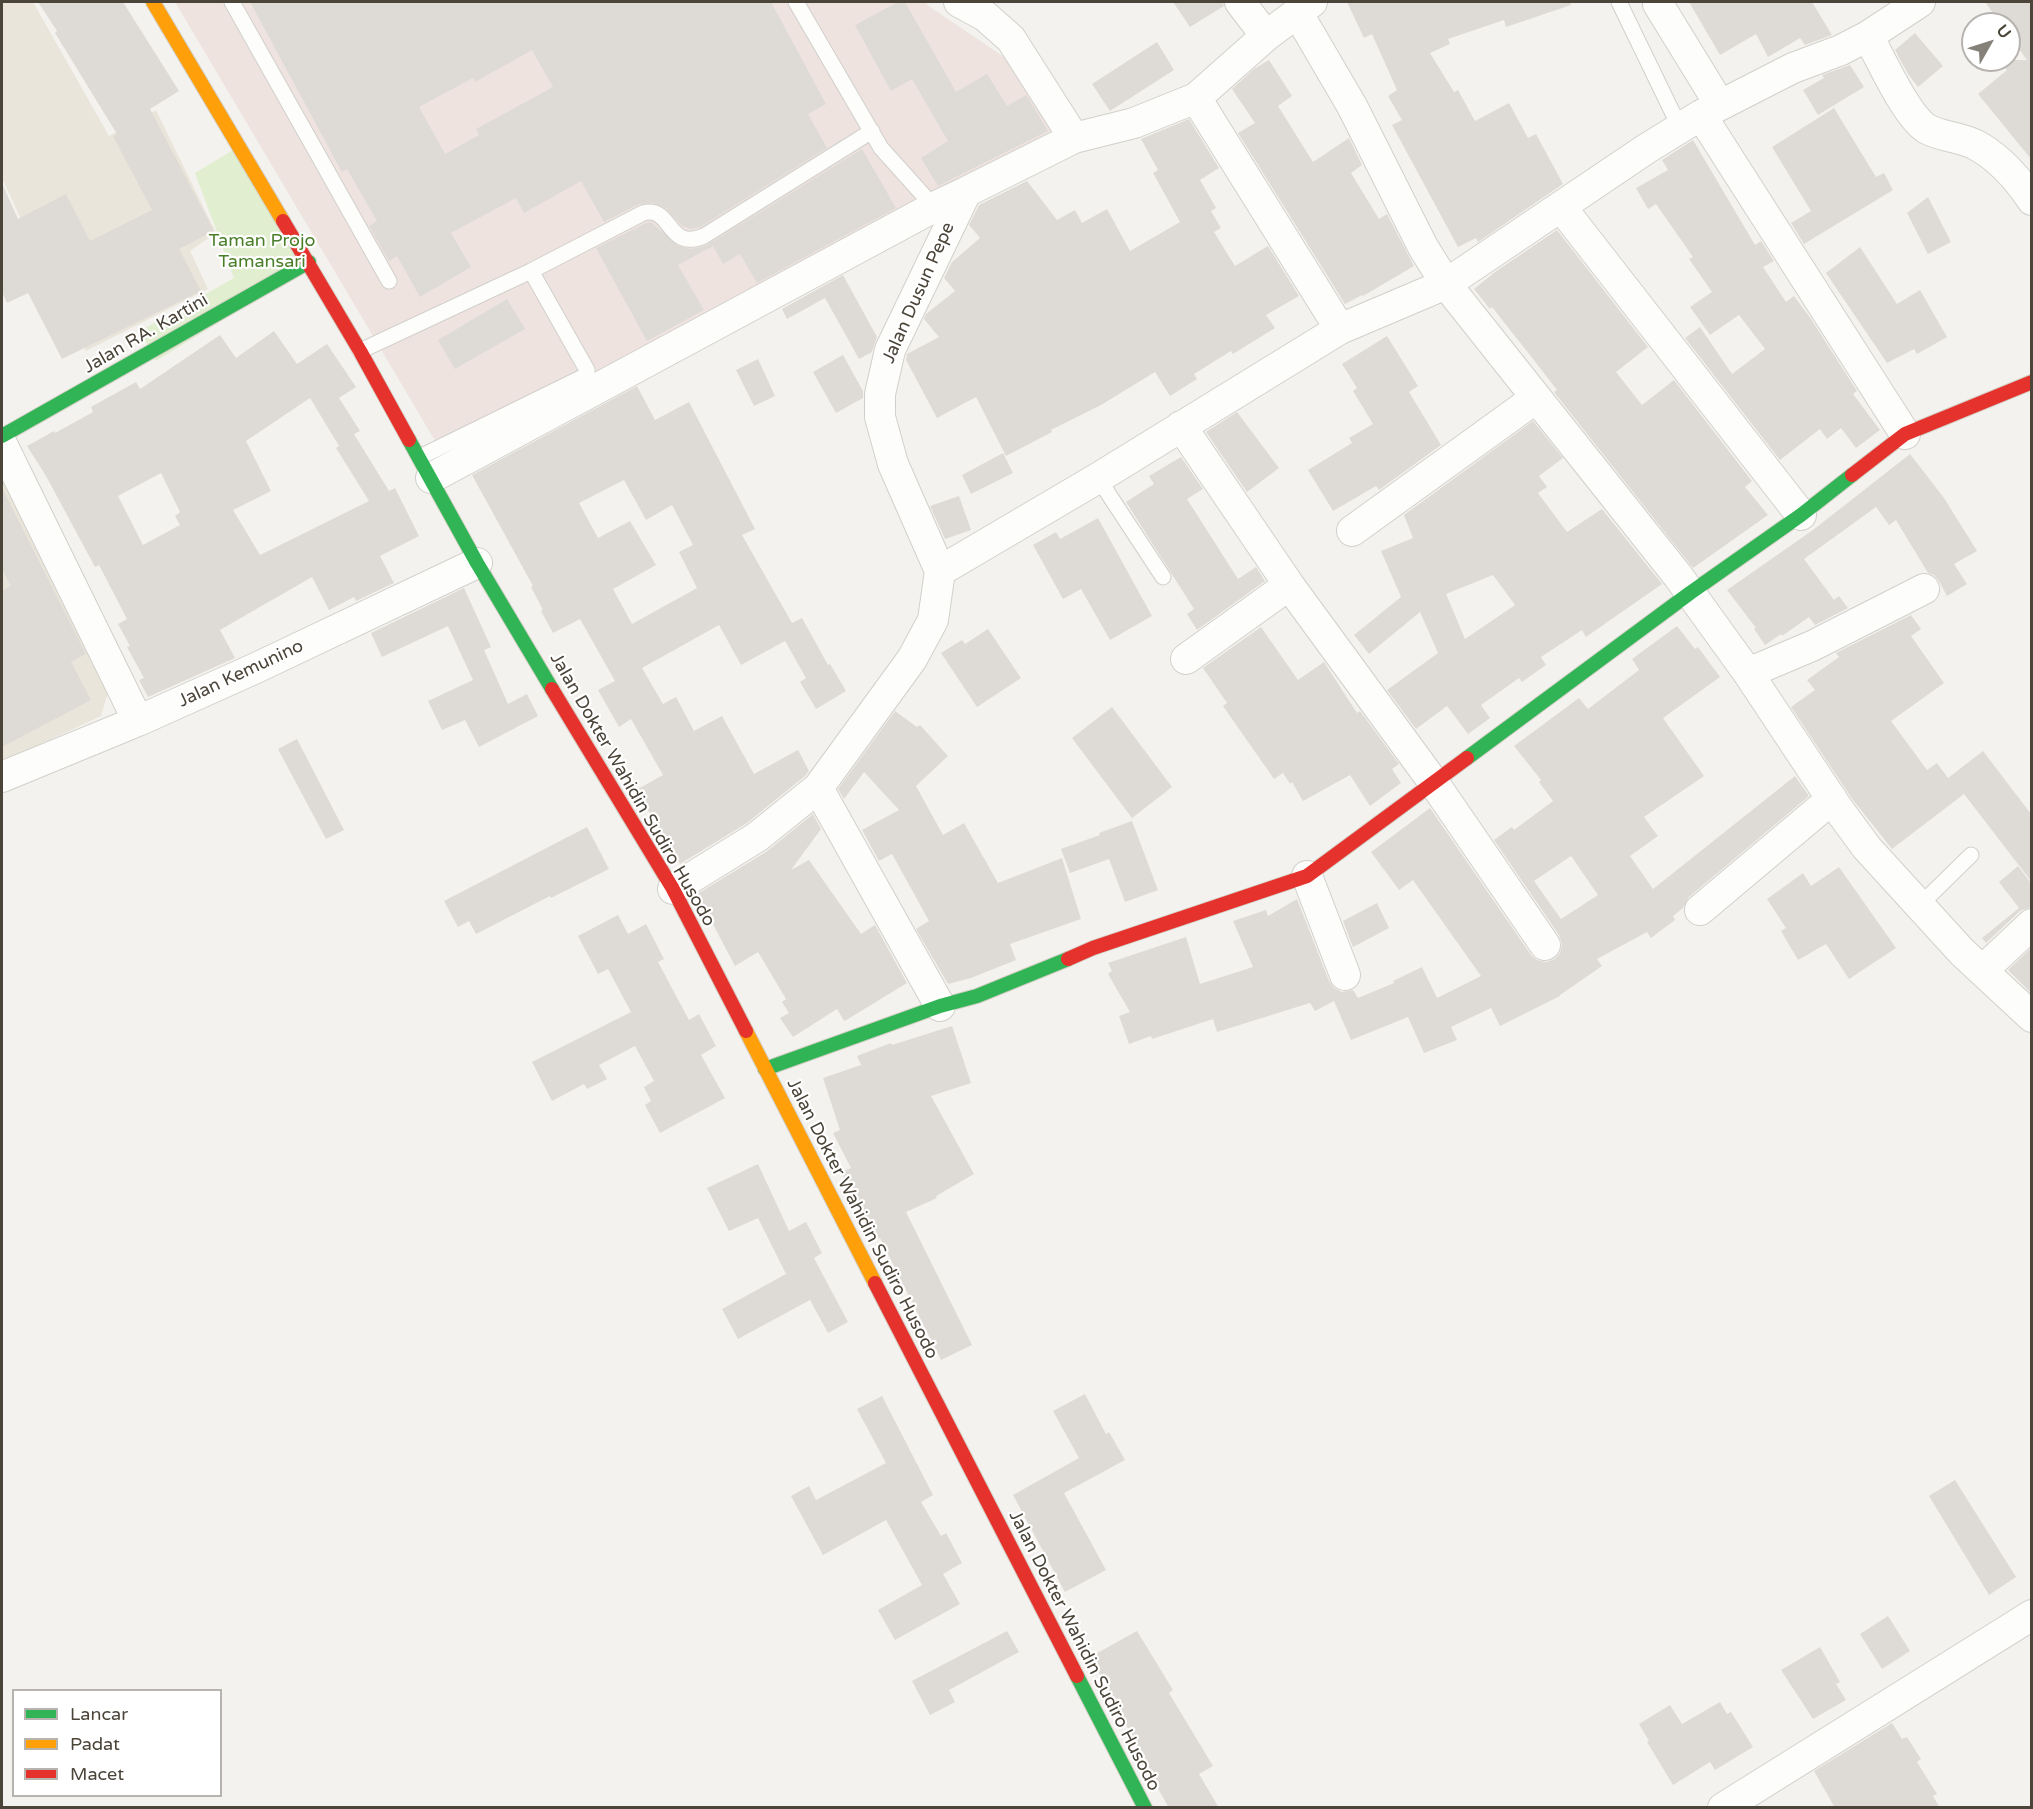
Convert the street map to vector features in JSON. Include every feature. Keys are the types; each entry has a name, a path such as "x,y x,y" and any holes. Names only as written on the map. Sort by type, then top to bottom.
{"main road":[{"name":"Jalan Dokter Wahidin Sudiro Husodo","path":"153,2 309,262 477,563 674,889 1144,1808"},
{"name":"Jalan RA. Kartini","path":"2,436 309,262"},
{"path":"765,1069 940,1006 977,996 1094,948 1307,876 1690,593 1801,515 1905,434 2031,382"}],"street":[{"path":"958,2 985,16 1011,39 1074,138"},
{"path":"1240,2 1266,36"},
{"path":"674,889 757,837 818,788 912,659 933,620 940,571 1098,478 1340,329 1446,284 1700,116 1793,68 1841,50 1868,36 1920,2"},
{"path":"1658,4 1700,116 1905,434"},
{"path":"425,467 1074,138 1134,123 1196,98 1266,36 1305,7 1423,247 1446,284 1678,576 1748,673 1867,848 1962,952 2031,1017"},
{"path":"1868,36 1913,116 1927,128 1975,145 1996,160 2021,184 2031,200"},
{"path":"1196,98 1340,329"},
{"name":"Jalan Dusun Pepe","path":"940,571 893,464 880,417 880,394 890,350 966,192"},
{"path":"1561,207 1801,515"},
{"path":"1352,531 1536,399"},
{"path":"1181,426 1288,585 1434,783 1545,945"},
{"path":"2,444 138,721"},
{"name":"Jalan Kemunino","path":"2,777 138,721 256,668 477,563"},
{"path":"1185,659 1288,585"},
{"path":"1748,673 1812,646 1924,589"},
{"path":"818,788 940,1006"},
{"path":"1700,910 1832,799"},
{"path":"1307,876 1346,975"},
{"path":"1983,970 2031,924"},
{"path":"1723,1808 2031,1615"}],"lane":[{"path":"232,2 389,281"},
{"path":"796,2 891,161 934,207"},
{"path":"1619,2 1700,116"},
{"path":"360,351 531,271 650,211 663,218 682,239 692,241 704,236 872,131"},
{"path":"425,467 587,375 587,370 531,271"},
{"path":"1098,478 1163,577"},
{"path":"1920,905 1971,855"}],"shaded area":[{"path":"2,2 33,2 109,136 156,110 216,233 190,251 208,289 86,351 47,276 2,178"},
{"path":"175,2 925,2 1013,63 1065,145 447,461"},
{"path":"2,472 110,686 101,716 2,762"}],"green space":[{"name":"Taman Projo Tamansari","path":"243,144 312,265 156,361 140,331 234,278 195,173"}],"building":[{"path":"38,2 123,2 179,91 150,109 214,231 179,249 201,291 62,359 28,293 7,303 2,292 2,183 18,219 66,194 90,241 152,210 113,136 117,134"},
{"path":"250,2 771,2 826,104 808,114 827,148 700,227 691,229 682,226 666,208 653,203 639,204 604,222 581,181 524,213 516,198 451,233 471,267 420,297 397,256 389,261 369,226 377,221 347,169 342,172","holes":["532,50 553,87 476,129 479,135 445,154 419,107 473,78 475,82"]},
{"path":"898,2 905,2 956,92 987,74 1007,106 1026,95 1048,131 938,186 921,158 948,141 912,79 891,91 855,25"},
{"path":"1173,2 1223,2 1224,6 1190,27"},
{"path":"1347,2 1570,2 1571,5 1506,27 1504,20 1448,39 1450,44 1430,53 1454,92 1458,90 1475,121 1509,103 1528,138 1536,134 1563,184 1478,242 1476,238 1458,247 1392,125 1402,120 1388,96 1397,90 1372,34 1364,38"},
{"path":"1689,2 1812,2 1832,35 1805,45 1800,38 1768,57 1756,34 1720,55"},
{"path":"1985,2 2031,2 2031,159 1978,94 2005,72 2021,72 2021,60 2027,60 2021,52 2021,12 1992,12"},
{"path":"1915,33 1943,66 1918,87 1895,50"},
{"path":"1157,42 1174,70 1110,111 1092,84"},
{"path":"1269,60 1292,96 1278,106 1313,162 1349,138 1362,165 1351,173 1379,219 1387,214 1414,266 1345,304 1238,133 1255,123 1232,89 1254,69"},
{"path":"1850,65 1864,87 1818,115 1803,90 1824,78 1822,75"},
{"path":"1834,108 1876,177 1884,173 1893,190 1804,244 1791,223 1811,211 1772,147"},
{"path":"1189,119 1219,168 1200,180 1216,208 1211,211 1221,228 1214,232 1235,266 1268,246 1299,296 1266,315 1275,328 1233,354 1231,351 1194,374 1197,379 1170,396 1155,372 1101,405 1006,456 976,397 937,418 906,360 907,354 939,337 924,319 926,314 955,291 944,278 952,262 980,238 969,225 979,205 1027,181 1057,220 1075,210 1082,223 1107,209 1130,251 1180,222 1153,173 1158,170 1141,139"},
{"path":"1693,140 1755,245 1761,241 1774,261 1763,267 1786,302 1794,296 1811,319 1857,391 1853,394 1880,430 1856,448 1841,428 1827,439 1820,429 1780,460 1685,338 1700,327 1732,374 1765,349 1739,315 1710,335 1690,307 1712,292 1689,259 1693,257 1656,204 1648,209 1636,188 1668,170 1662,160"},
{"path":"862,149 896,208 757,283 740,254 723,264 713,246 678,265 704,310 647,341 596,248 651,222 678,246 691,249 707,245"},
{"path":"1928,197 1951,242 1928,254 1907,213"},
{"path":"1557,230 1648,347 1616,372 1642,405 1674,380 1752,481 1745,487 1768,515 1693,568 1554,392 1557,390 1533,359 1492,307 1490,309 1474,289"},
{"path":"1860,247 1897,304 1920,290 1947,337 1917,354 1914,349 1887,363 1826,273"},
{"path":"843,275 877,337 872,352 859,359 825,298 787,319 782,309"},
{"path":"507,299 525,329 455,369 438,340"},
{"path":"274,331 297,364 327,344 356,387 339,398 360,431 354,434 389,491 395,488 419,536 380,556 394,583 356,601 354,597 329,610 312,577 220,630 235,658 148,697 139,680 144,678 127,647 130,646 118,624 127,619 99,565 95,567 46,476 27,446 93,412 91,407 136,382 140,389 220,335 236,358","holes":["310,398 339,446 336,448 369,501 260,555 233,510 271,491 246,441","161,473 180,512 175,516 180,525 143,545 118,496"]},
{"path":"1387,336 1418,386 1409,392 1441,445 1379,490 1376,486 1333,511 1308,470 1352,443 1349,438 1373,424 1353,391 1357,388 1342,364"},
{"path":"843,355 863,391 863,398 836,413 813,372"},
{"path":"758,359 775,396 754,406 736,370"},
{"path":"637,386 655,420 689,402 755,529 742,535 792,623 802,618 828,665 830,664 846,691 816,709 800,682 806,678 785,641 741,665 719,625 642,668 663,704 676,697 694,731 722,716 754,774 798,750 809,771 805,776 747,823 680,864 636,790 663,775 631,719 619,727 598,690 615,681 580,619 553,633 541,611 543,610 531,587 533,586 472,475","holes":["624,480 646,520 672,505 693,545 679,552 697,588 632,624 613,589 656,565 630,521 598,538 579,503"]},
{"path":"1237,412 1279,468 1247,492 1206,432"},
{"path":"1533,421 1563,458 1539,476 1547,487 1538,493 1567,532 1602,509 1662,584 1586,637 1582,630 1541,657 1546,665 1522,682 1519,678 1481,705 1490,718 1468,734 1447,706 1416,729 1387,690 1438,653 1420,612 1369,654 1354,635 1401,597 1381,551 1413,538 1404,515","holes":["1493,575 1515,605 1465,639 1446,594"]},
{"path":"1003,453 1013,473 971,494 962,475"},
{"path":"1910,454 1944,498 1977,551 1954,564 1967,584 1947,596 1939,581 1934,575 1928,573 1896,520 1889,525 1876,507 1804,559 1834,600 1839,596 1848,608 1815,625 1809,617 1765,645 1754,629 1756,628 1727,590 1813,530"},
{"path":"1181,457 1203,489 1187,499 1238,579 1256,567 1265,581 1197,630 1187,614 1194,609 1126,502 1154,484 1149,476"},
{"path":"2,488 86,654 71,662 91,700 2,747 2,591 11,586 2,569"},
{"path":"959,496 971,530 945,539 930,506"},
{"path":"1098,518 1152,616 1110,640 1081,589 1063,599 1033,545 1056,532 1060,539"},
{"path":"464,588 491,647 484,650 508,704 527,694 538,716 479,747 465,720 442,730 428,701 473,680 448,626 382,657 371,633"},
{"path":"1911,615 1921,629 1911,636 1944,683 1891,721 1927,770 1937,763 1948,778 1983,751 2031,814 2031,881 1964,794 1892,849 1853,800 1791,707 1815,690 1807,680 1839,657 1836,653"},
{"path":"1677,626 1695,649 1698,647 1720,677 1663,718 1704,776 1644,817 1658,836 1630,856 1653,889 1795,776 1809,796 1689,897 1683,908 1673,916 1675,920 1651,938 1647,932 1597,959 1602,966 1560,996 1500,1026 1491,1008 1451,1027 1457,1040 1424,1053 1408,1017 1351,1040 1334,1001 1315,1011 1310,1003 1217,1032 1213,1019 1129,1044 1119,1016 1130,1012 1108,974 1112,971 1108,963 1186,937 1200,984 1253,967 1233,921 1266,910 1268,916 1297,899 1329,981 1334,988 1342,992 1353,990 1358,998 1394,983 1393,981 1422,967 1437,998 1481,976 1413,880 1399,890 1371,852 1430,808 1531,955 1537,960 1546,962 1555,959 1560,953 1562,944 1559,935 1494,840 1512,827 1514,830 1553,801 1539,782 1541,780 1514,746 1579,698 1588,709 1639,670 1632,659","holes":["1571,856 1598,895 1561,919 1534,881"]},
{"path":"1261,627 1298,680 1324,662 1357,713 1360,711 1399,764 1392,769 1401,783 1370,806 1350,775 1303,801 1292,782 1290,784 1283,773 1274,779 1223,706 1227,703 1203,668"},
{"path":"988,629 1021,678 977,707 941,653 962,640 965,644"},
{"path":"1112,707 1172,787 1132,818 1072,738"},
{"path":"895,711 917,727 920,725 948,756 916,786 943,835 964,823 998,883 1062,858 1081,919 1010,944 1016,960 971,978 948,984 916,929 929,921 892,854 879,861 862,830 899,810 864,772 844,799 838,789"},
{"path":"297,739 344,830 326,839 278,749"},
{"path":"813,814 821,829 791,870 809,860 861,934 875,925 907,983 844,1021 837,1009 793,1037 780,1018 789,1013 782,1002 786,999 758,952 735,966 697,894 766,852"},
{"path":"1132,821 1158,890 1125,902 1109,859 1070,873 1061,849"},
{"path":"587,827 609,869 476,934 469,921 458,927 444,901"},
{"path":"2018,866 2031,883 2031,907 2020,911 1986,943 1982,938 2019,908 1999,882"},
{"path":"1839,867 1896,948 1849,979 1826,944 1798,960 1781,931 1786,928 1767,899 1803,873 1811,886"},
{"path":"1377,903 1389,928 1353,947 1343,921"},
{"path":"618,915 628,934 646,924 664,959 658,962 689,1020 699,1014 716,1046 701,1055 725,1098 660,1133 645,1105 651,1101 644,1087 654,1081 635,1046 599,1065 607,1079 587,1089 584,1084 552,1101 532,1062 631,1012 608,969 598,974 578,936"},
{"path":"2031,948 2031,993 2008,970"},
{"path":"952,1026 971,1083 931,1096 974,1174 936,1196 937,1198 906,1212 972,1345 941,1360 880,1238 875,1240 841,1172 851,1168 833,1133 840,1130 823,1078 861,1065 857,1056 891,1043 892,1045"},
{"path":"758,1164 789,1231 806,1222 822,1253 814,1258 848,1322 828,1333 810,1300 738,1339 722,1309 786,1274 758,1218 729,1231 707,1188"},
{"path":"1085,1394 1106,1434 1109,1432 1125,1460 1064,1493 1106,1570 1065,1592 1013,1495 1079,1458 1053,1411"},
{"path":"882,1396 933,1495 921,1502 941,1536 946,1533 962,1563 943,1574 960,1604 895,1640 878,1610 922,1585 886,1520 823,1555 791,1496 809,1486 816,1500 886,1463 857,1409"},
{"path":"1955,1480 2016,1577 1989,1595 1929,1496"},
{"path":"1888,1616 1910,1651 1882,1669 1860,1634"},
{"path":"1007,1631 1019,1652 949,1690 955,1702 930,1715 912,1681"},
{"path":"1137,1631 1173,1690 1169,1693 1213,1766 1199,1774 1219,1808 1169,1808 1139,1755 1142,1753 1102,1683 1104,1682 1090,1657"},
{"path":"1820,1647 1840,1682 1836,1684 1846,1700 1813,1719 1781,1670"},
{"path":"1720,1702 1727,1714 1731,1712 1753,1747 1715,1770 1710,1762 1673,1785 1639,1724 1670,1705 1682,1724"},
{"path":"1892,1723 1902,1739 1907,1737 1921,1759 1917,1762 1937,1794 1933,1796 1940,1808 1835,1808 1814,1771"}],"traffic: fast":[{"path":"2,436 309,262"},
{"path":"409,440 477,563 552,689"},
{"path":"1467,758 1690,593 1801,515 1852,475"},
{"path":"765,1069 940,1006 977,996 1068,959"},
{"path":"1077,1676 1145,1808"}],"traffic: slow":[{"path":"153,2 283,221"},
{"path":"746,1031 875,1283"}],"traffic: jam":[{"path":"283,221 360,351 409,440"},
{"path":"1852,475 1905,434 2032,382"},
{"path":"552,689 673,889 746,1031"},
{"path":"1068,959 1093,948 1307,876 1467,758"},
{"path":"875,1283 1077,1676"}]}
